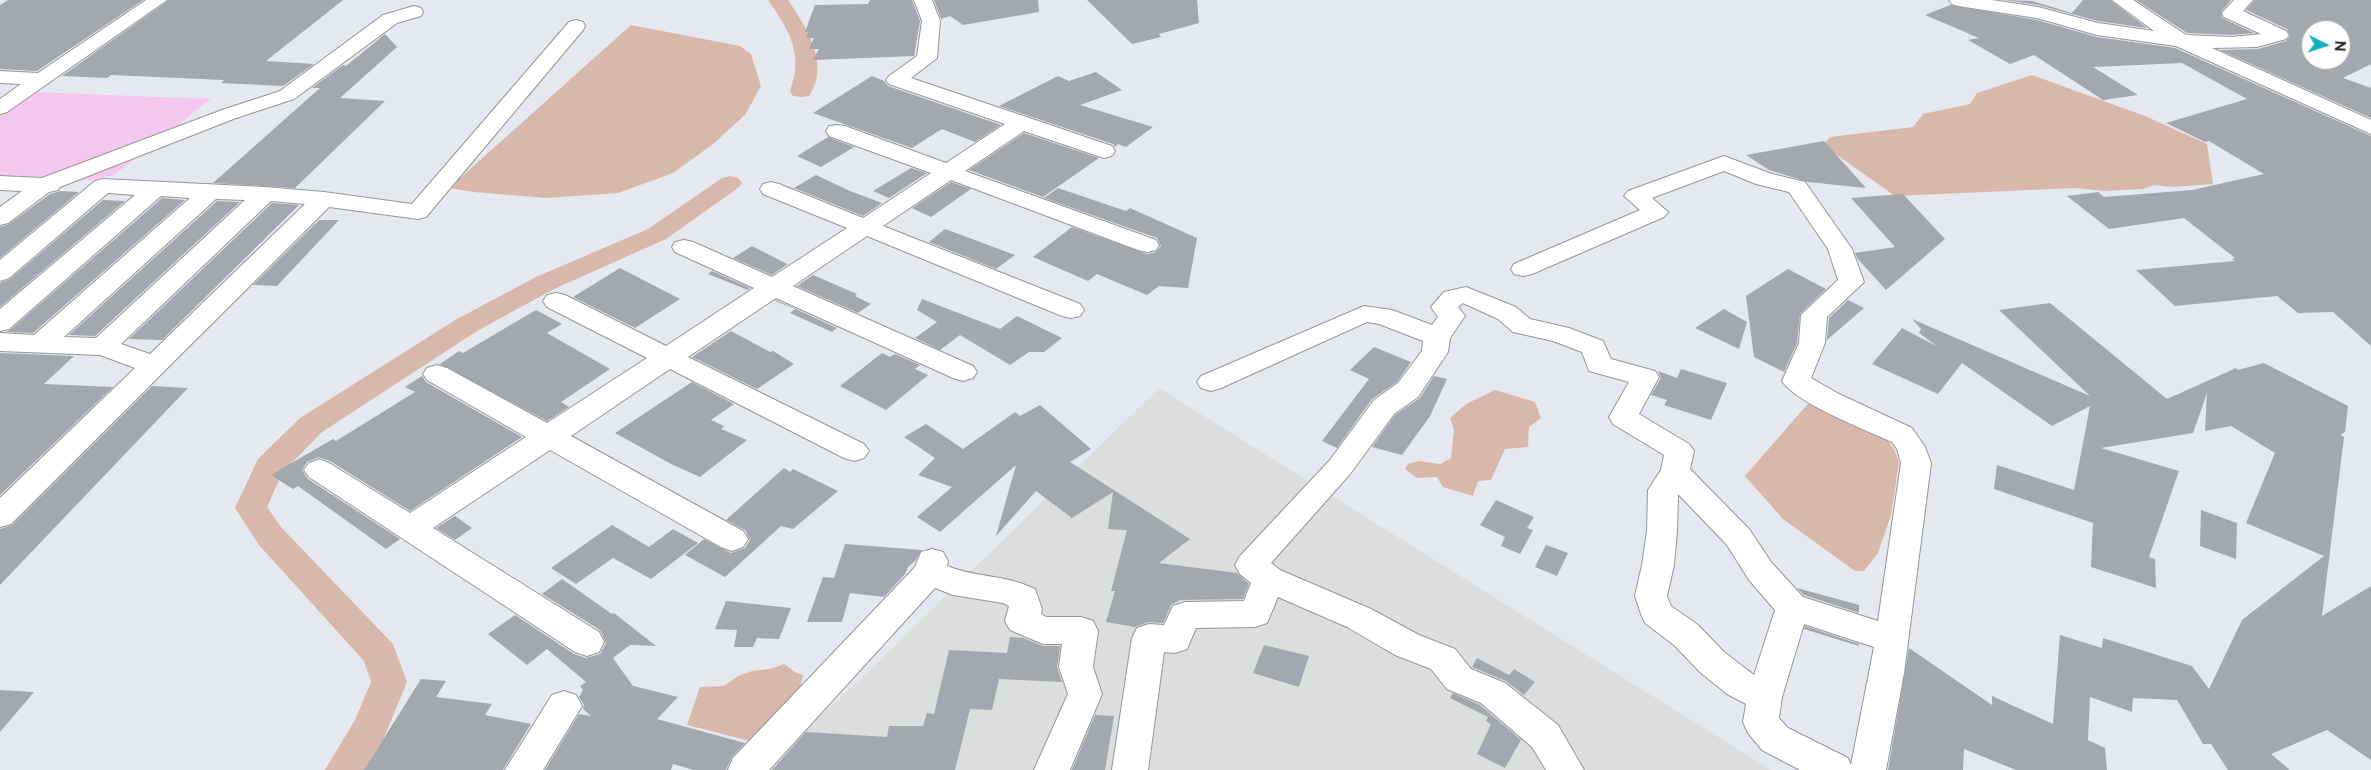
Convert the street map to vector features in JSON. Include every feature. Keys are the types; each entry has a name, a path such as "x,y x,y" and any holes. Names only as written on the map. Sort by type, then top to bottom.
{"street":[{"path":"0,108 158,0"},
{"path":"923,0 931,21 927,58 896,80 1104,151"},
{"path":"1958,0 2038,13 2097,29 2181,41 2232,43 2257,41 2279,35 2231,13 2244,0"},
{"path":"2121,0 2181,41 2371,128"},
{"path":"0,218 44,185 229,114 287,95 390,20 414,12"},
{"path":"0,183 265,194 324,199 418,212 576,26"},
{"path":"0,78 44,79"},
{"path":"410,528 1022,123"},
{"path":"837,130 1147,245"},
{"path":"1523,269 1656,212 1636,196 1724,163 1764,179 1796,187 1840,250 1851,282 1814,315 1812,343 1796,381 1829,401 1902,435 1911,447 1916,463 1892,639 1868,770"},
{"path":"0,273 103,186"},
{"path":"0,323 156,189"},
{"path":"771,189 1071,310"},
{"path":"40,344 210,192"},
{"path":"102,347 265,194"},
{"path":"0,516 324,199"},
{"path":"684,247 963,372"},
{"path":"1566,770 1546,736 1493,693 1459,679 1443,659 1407,645 1359,618 1269,579 1251,565 1340,467 1384,407 1408,390 1435,352 1437,337 1452,316 1444,307 1453,298 1466,295 1507,313 1522,326 1560,334 1594,347 1599,365 1645,377 1623,417 1679,451 1675,472 1663,490 1662,531 1658,565 1651,596 1657,614 1686,634 1712,662 1739,684 1765,697"},
{"path":"556,301 854,450"},
{"path":"1211,382 1364,314 1383,316 1437,337"},
{"path":"0,342 102,347 156,365"},
{"path":"437,374 732,539"},
{"path":"318,470 587,642"},
{"path":"1675,472 1738,537 1760,571 1792,608 1892,639"},
{"path":"746,770 931,566 953,582 1009,591 1023,598 1026,609 1022,621 1043,630 1081,632 1076,667 1085,694 1052,770"},
{"path":"1130,770 1149,638 1174,639 1185,615 1254,614 1269,579"},
{"path":"1792,608 1765,697 1761,722 1775,738 1835,770"},
{"path":"523,770 564,706"}],"shaded area":[{"path":"631,25 740,46 751,54 761,86 745,115 713,144 673,173 618,193 546,198 449,188"},
{"path":"2032,75 2145,116 2207,144 2213,184 2172,187 2154,185 2143,189 2103,191 2075,188 1895,196 1823,145 1830,137 1913,127 1923,114 1970,104 1977,93"},
{"path":"33,92 211,99 114,175 91,180 0,179 0,114"},
{"path":"1159,388 1771,770 762,770 872,668"},
{"path":"1495,390 1535,402 1541,418 1529,427 1528,447 1505,449 1491,480 1478,481 1473,496 1443,487 1437,477 1417,478 1405,469 1408,464 1419,461 1440,464 1451,458 1454,430 1450,418 1466,404"},
{"path":"1812,399 1883,434 1894,449 1899,462 1891,515 1878,553 1864,571 1855,571 1783,519 1745,476"},
{"path":"784,664 803,675 800,689 758,743 687,725 700,687 724,686 738,676"}],"building":[{"path":"8,0 143,0 37,71 0,69 0,5"},
{"path":"169,0 343,0 266,61 314,64 283,86 221,83 224,80 111,75 107,78 62,76"},
{"path":"870,0 912,0 920,21 914,56 813,60 819,49 809,49 814,38 806,38 808,32 805,32 815,5 868,4"},
{"path":"934,0 1038,0 1039,12 963,25 950,16 941,19"},
{"path":"1087,0 1197,0 1199,23 1159,34 1161,37 1132,44"},
{"path":"2004,0 2032,1 2072,13 2083,0 2110,0 2147,28 2098,21 2038,5"},
{"path":"2136,0 2231,0 2221,12 2222,18 2254,33 2232,35 2187,33"},
{"path":"2255,0 2371,0 2371,64 2343,78 2371,88 2371,118 2220,50 2258,49 2286,41 2290,36 2287,29 2246,10"},
{"path":"1950,5 2037,20 2097,37 2175,48 2371,136 2371,346 2333,312 2298,313 2277,296 2175,306 2136,270 2235,261 2232,259 2235,258 2184,218 2109,229 2067,196 2098,192 2104,197 2192,190 2264,174 2209,141 2205,142 2166,123 2247,99 2182,63 2093,67 2138,95 2103,100 2034,55 2010,64 1968,40 1979,38 1925,15"},
{"path":"385,34 397,47 340,98 385,101 295,188 213,183 320,88 312,88 343,65 346,66"},
{"path":"1096,72 1122,90 1080,105 1153,127 1126,147 1118,144 1115,147 1113,144 999,106 1058,76 1069,81"},
{"path":"872,76 884,81 888,86 1001,125 975,142 942,129 912,148 813,113"},
{"path":"1024,133 1099,158 1043,197 969,170"},
{"path":"828,137 854,147 821,167 797,156"},
{"path":"1824,141 1866,188 1808,182 1769,170 1746,155"},
{"path":"911,168 927,173 889,198 873,191"},
{"path":"816,175 882,203 863,216 794,188"},
{"path":"951,182 971,189 931,217 912,208"},
{"path":"1058,188 1126,211 1130,208 1197,238 1188,288 1159,286 1147,295 1097,274 1088,281 1033,257 1072,227 1147,254 1156,252 1161,246 1157,238 1044,198"},
{"path":"60,191 79,192 0,258 0,227 9,224 50,194"},
{"path":"1903,194 1945,239 1886,290 1857,258 1855,253 1895,247 1851,198"},
{"path":"162,198 185,200 33,333 6,332 10,330"},
{"path":"103,200 125,201 0,307 0,283 10,279"},
{"path":"217,201 240,202 95,336 69,335"},
{"path":"272,203 299,205 162,340 129,339"},
{"path":"319,220 339,220 277,286 253,285"},
{"path":"945,229 1015,255 996,269 929,242"},
{"path":"752,246 788,264 772,275 733,258"},
{"path":"620,268 680,299 635,328 573,297"},
{"path":"1788,269 1826,289 1800,314 1797,343 1784,372 1754,357 1746,296"},
{"path":"712,271 750,288 748,290 708,274"},
{"path":"813,275 857,294 855,296 871,304 858,313 797,286"},
{"path":"922,299 1000,329 1017,316 1062,338 1044,352 1029,352 1010,365 960,335 940,350 915,338 937,322 917,310"},
{"path":"776,300 837,328 832,332 790,313 795,309"},
{"path":"1848,300 1864,308 1827,340 1829,318"},
{"path":"2050,303 2167,399 2236,368 2238,370 2264,363 2348,406 2345,432 2340,435 2344,437 2322,616 2371,586 2371,760 2327,730 2271,754 2290,770 2228,770 2211,744 2203,744 2177,700 2133,698 2132,712 2090,697 2088,740 2105,748 2107,770 2016,770 1964,749 1963,770 1888,770 1909,648 1992,705 1992,696 2053,724 2060,635 2102,648 2103,638 2192,666 2209,689 2242,620 2324,556 2246,523 2275,453 2231,426 2205,431 2207,393 2193,433 2101,448 2179,471 2149,557 2155,559 2156,588 2091,567 2093,523 1994,489 1997,465 2074,490 2090,406 2052,426 1962,363 1938,394 1872,364 1902,328 1938,347 1919,333 1921,329 1912,319 2090,396 1999,310"},
{"path":"1724,309 1747,322 1739,349 1695,328"},
{"path":"536,310 562,324 547,333 610,369 561,402 569,407 547,421 440,364 459,351 463,353"},
{"path":"731,331 770,352 773,351 794,364 757,389 692,357"},
{"path":"1374,347 1411,362 1397,382 1372,399 1337,448 1322,441 1369,379 1350,370"},
{"path":"0,353 74,356 44,384 113,387 0,495"},
{"path":"882,353 890,357 895,354 920,365 915,369 928,375 886,410 840,386"},
{"path":"1681,369 1727,383 1711,420 1664,405 1667,400 1651,395 1661,378 1658,371 1677,378"},
{"path":"422,376 426,382 522,437 410,511 330,461 318,457 307,462 302,470 308,479 400,539 386,549 298,486 293,489 271,475 333,439 336,441 415,392 405,387"},
{"path":"1434,376 1447,379 1430,416 1402,455 1372,447 1395,415 1420,398"},
{"path":"692,382 734,404 711,420 724,426 721,429 747,440 700,477 671,464 615,433"},
{"path":"152,386 188,388 0,585 0,529 12,525"},
{"path":"1040,405 1091,449 1070,462 1190,539 1159,563 1237,573 1249,584 1243,599 1180,600 1171,605 1163,623 1148,622 1135,627 1106,622 1115,591 1111,591 1127,530 1108,529 1113,492 1072,518 1036,491 996,536 1016,465 940,532 917,517 952,487 918,475 935,458 904,437 926,424 963,449 1015,412 1020,416"},
{"path":"784,468 790,472 793,469 838,491 793,529 781,526 725,577 685,555 704,539 731,553 745,548 750,540 745,530 726,520"},
{"path":"1496,500 1534,517 1527,528 1533,530 1520,554 1501,546 1505,537 1480,525"},
{"path":"2201,510 2237,523 2236,559 2200,546"},
{"path":"455,516 472,528 455,540 436,528"},
{"path":"612,525 649,547 673,529 698,543 651,579 613,558 576,584 551,568"},
{"path":"845,544 922,550 915,561 908,567 905,574 884,597 850,593 842,622 807,622 823,577 834,578"},
{"path":"1546,545 1568,553 1557,576 1535,567"},
{"path":"562,579 612,614 614,613 656,646 630,645 613,658 633,686 678,697 657,719 745,743 732,757 726,770 694,770 673,764 671,770 545,770 579,714 591,716 583,709 584,705 579,697 583,690 580,686 586,682 547,649 527,665 488,634 515,615 574,654 586,658 600,654 606,643 600,630 542,594"},
{"path":"1797,588 1859,605 1859,613 1804,595"},
{"path":"726,601 791,608 779,639 757,638 753,647 734,647 737,630 715,629"},
{"path":"1805,626 1859,644 1859,646 1804,629"},
{"path":"1010,637 1023,638 1043,646 1060,646 1057,667 1062,682 999,679 992,710 970,709 955,770 772,770 806,732 887,737 889,726 923,726 927,713 934,714 949,650 1007,653"},
{"path":"1264,645 1309,656 1299,687 1253,673"},
{"path":"1477,658 1509,675 1514,669 1535,682 1524,695 1506,681 1472,667"},
{"path":"421,679 446,681 436,697 492,704 485,715 531,724 503,770 364,770"},
{"path":"0,690 34,692 0,732"},
{"path":"1453,693 1480,705 1521,740 1505,768 1477,754 1491,724 1486,721 1488,717 1450,698"},
{"path":"1095,715 1114,716 1105,770 1072,770"}],"waterway":[{"path":"778,0 799,34 805,53 807,72 801,91"},
{"path":"344,770 370,729 389,682 380,654 270,536 251,508 269,467 311,425 467,325 545,283 657,234 730,183"}]}
